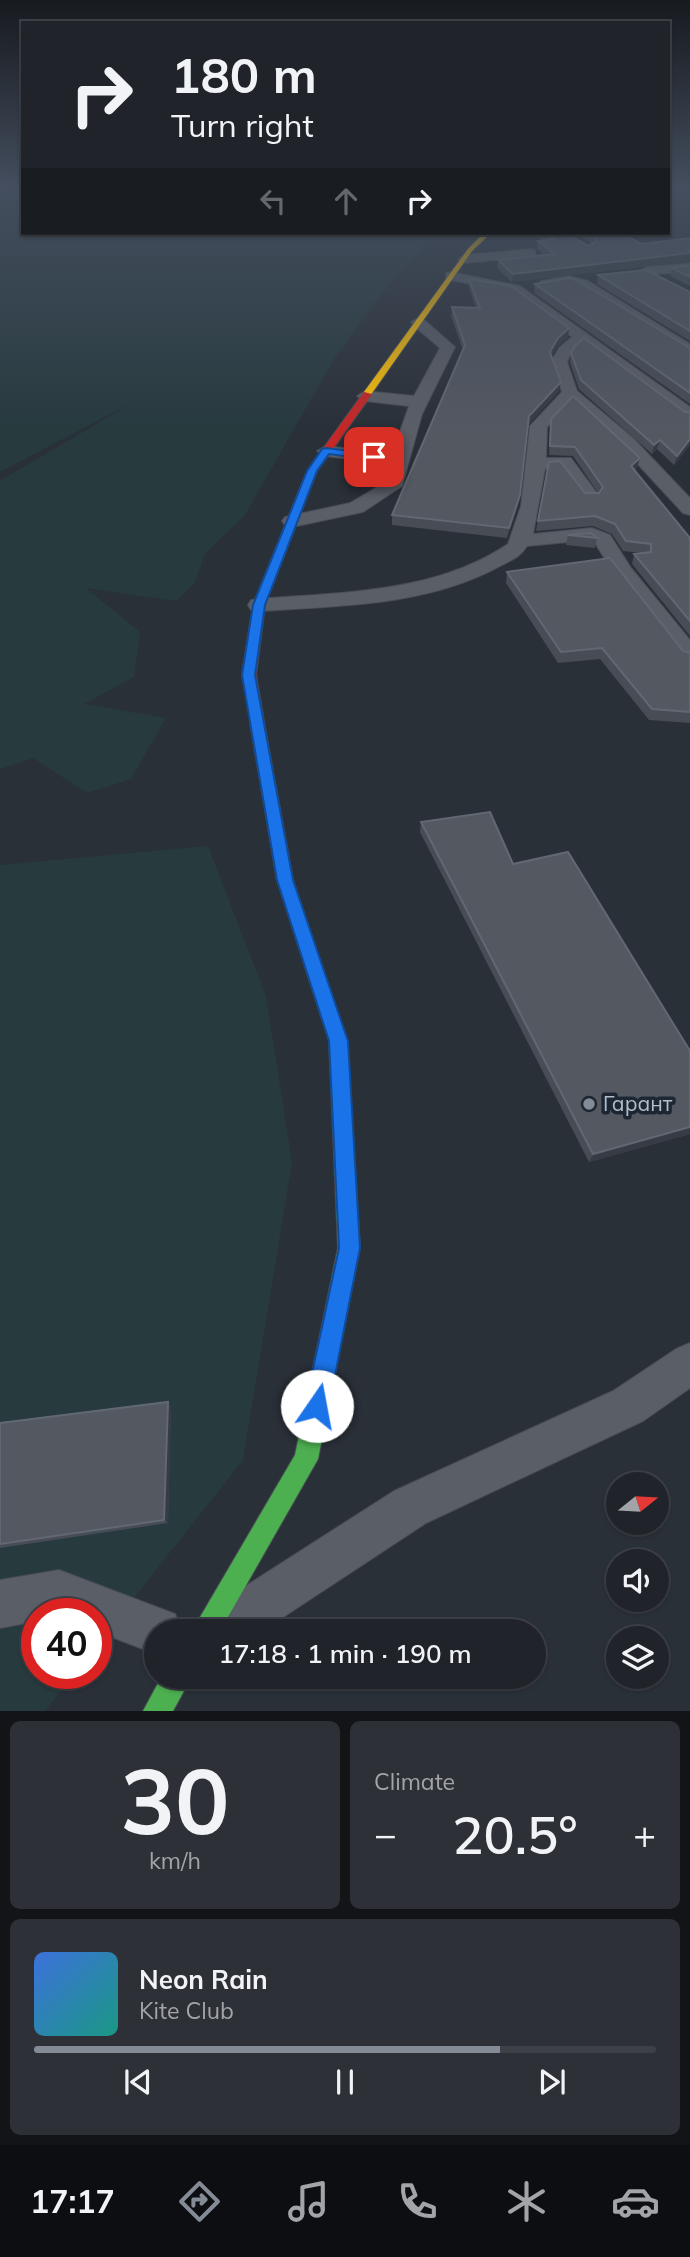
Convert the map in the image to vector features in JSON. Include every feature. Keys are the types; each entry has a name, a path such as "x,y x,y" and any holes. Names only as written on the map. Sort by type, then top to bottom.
{"street":[{"path":"212,1619 306,1459 349,1248 338,1041 285,880 249,675 259,605 312,471 457,268"},
{"path":"158,1711 171,1689"}],"lane":[{"path":"668,284 640,272 682,268"},
{"path":"451,276 515,289 595,277"},
{"path":"569,280 600,293 690,351"},
{"path":"515,289 690,415"},
{"path":"292,521 356,508 393,486 400,448 419,402 448,347 418,322"},
{"path":"583,336 564,351 559,362 570,393 627,442 690,509"},
{"path":"259,605 345,598 434,585 486,568 517,548 527,519 539,425 570,393"},
{"path":"365,396 419,402"},
{"path":"326,451 398,460"},
{"path":"536,464 565,462 590,496"},
{"path":"519,541 592,534 603,539 622,571 690,654"},
{"path":"237,1619 410,1507 628,1406 689,1366"},
{"path":"0,1604 59,1592 144,1625"}],"green space":[{"path":"0,268 405,268 382,293 334,359 245,515 205,554 195,582 176,601 86,588 140,632 134,677 84,704 166,718 131,779 87,793 33,758 0,769 0,481 135,401 0,472"},
{"path":"208,846 266,996 292,1162 243,1460 112,1626 112,1598 21,1598 21,1689 62,1689 45,1711 0,1711 0,865"}],"building":[{"path":"506,268 565,268 513,274"},
{"path":"672,268 690,268 690,277"},
{"path":"646,270 690,292 690,331 598,275"},
{"path":"570,278 690,348 690,393 535,284"},
{"path":"469,279 511,286 569,328 558,338 550,352 561,382 529,416 520,495 509,528 392,515 465,345 452,307 480,308"},
{"path":"584,338 685,412 690,412 690,439 677,456 660,440 654,445 581,380 571,353"},
{"path":"573,396 640,458 631,466 690,538 690,621 634,554 651,552 651,544 626,541 615,524 595,516 538,521 549,462 560,461 585,493 599,493 603,487 575,447 550,446 551,419"},
{"path":"591,533 597,538 568,535"},
{"path":"610,558 683,651 690,653 690,712 652,709 602,648 561,652 507,572"},
{"path":"490,812 513,864 568,852 690,1051 690,1127 593,1154 421,822"},
{"path":"168,1402 164,1520 0,1544 0,1423"}],"traffic: fast":[{"path":"212,1619 306,1459 349,1248 338,1041 285,880 257,722"},
{"path":"157,1711 170,1689"}],"traffic: slow":[{"path":"367,394 457,268"}],"traffic: jam":[{"path":"257,722 249,675 259,605 312,471 367,394"}],"place":[{"name":"Гарант","path":"589,1104"}],"route":[{"path":"317,1406 349,1248 338,1041 285,880 249,675 259,605 312,471 326,451 374,457"}]}
